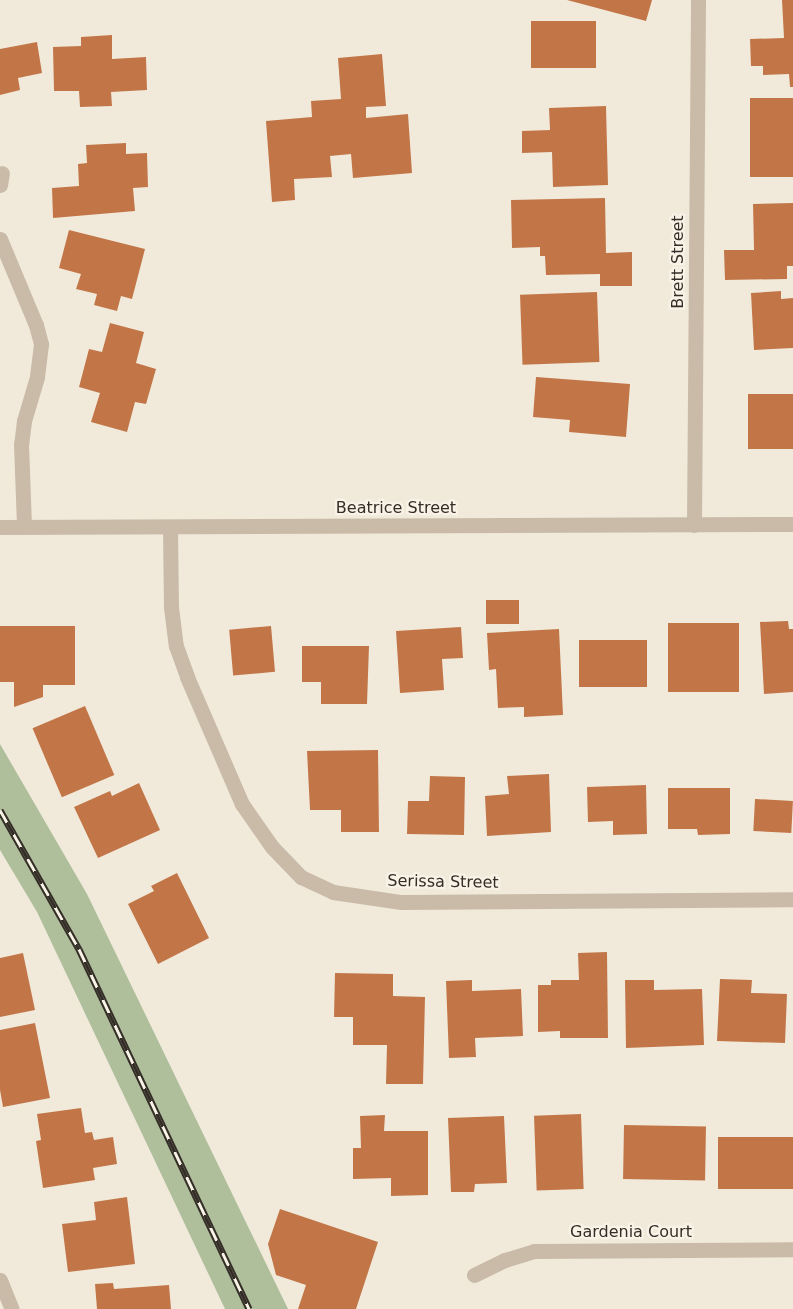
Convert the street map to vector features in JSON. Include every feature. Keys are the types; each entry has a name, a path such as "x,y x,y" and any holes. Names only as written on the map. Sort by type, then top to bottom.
{"street":[{"name":"Brett Street","path":"694,525 698,0"},
{"path":"0,239 36,325 41,344 37,377 24,421 21,444 24,527"},
{"name":"Beatrice Street","path":"0,527 793,524"},
{"name":"Serissa Street","path":"170,527 171,607 176,646 187,677 242,804 272,847 301,876 333,892 401,902 793,899"},
{"name":"Gardenia Court","path":"474,1275 505,1260 535,1251 793,1249"},
{"path":"0,1280 12,1309"}],"green space":[{"path":"0,744 87,894 288,1309 225,1309 37,912 0,850"}],"building":[{"path":"567,0 652,0 646,21"},
{"path":"782,0 793,0 793,87 790,87 789,74 763,75 763,66 751,66 750,39 784,38"},
{"path":"531,21 596,21 596,68 531,68"},
{"path":"112,35 112,59 146,57 147,90 111,92 112,106 80,107 79,91 54,91 53,47 81,46 81,37"},
{"path":"37,42 42,73 18,78 20,90 0,95 0,49"},
{"path":"382,54 386,106 366,107 366,118 408,114 412,173 353,178 351,154 330,156 332,177 294,179 295,200 272,202 266,121 312,117 311,101 341,99 338,58"},
{"path":"750,98 793,98 793,177 750,177"},
{"path":"606,106 608,185 553,187 552,152 522,153 522,131 550,130 549,108"},
{"path":"126,143 126,154 147,153 148,187 133,188 135,211 53,218 52,188 79,186 78,164 87,163 86,145"},
{"path":"605,198 606,253 632,252 632,286 600,286 600,274 546,275 545,256 540,256 540,247 512,248 511,200"},
{"path":"793,203 793,266 787,266 787,279 725,280 724,250 754,250 753,204"},
{"path":"69,230 145,249 132,299 121,296 117,311 94,305 97,294 76,289 81,274 59,268"},
{"path":"781,291 781,299 793,298 793,348 754,350 751,293"},
{"path":"597,292 599,362 522,365 520,295"},
{"path":"110,323 144,332 136,363 156,369 146,404 135,402 127,432 91,422 100,393 79,387 89,349 102,352"},
{"path":"536,377 630,384 626,437 569,432 570,420 533,417"},
{"path":"748,394 793,394 793,449 748,449"},
{"path":"486,600 519,600 519,624 486,624"},
{"path":"788,621 789,629 793,629 793,692 764,694 760,622"},
{"path":"668,623 739,623 739,692 668,692"},
{"path":"0,626 75,626 75,685 43,685 43,697 14,707 14,682 0,682"},
{"path":"271,626 275,672 233,675 229,630"},
{"path":"461,627 463,658 442,659 444,690 400,693 396,631"},
{"path":"559,629 563,715 524,717 524,707 498,708 496,669 489,670 487,633"},
{"path":"579,640 647,640 647,687 579,687"},
{"path":"302,646 369,646 367,704 321,704 321,682 302,682"},
{"path":"85,706 114,775 62,797 33,728"},
{"path":"378,750 379,832 341,832 341,810 310,810 307,751"},
{"path":"549,774 551,832 487,836 485,796 509,794 507,776"},
{"path":"430,776 465,777 464,835 407,834 408,801 429,801"},
{"path":"139,783 160,830 98,858 74,807 110,791 112,796"},
{"path":"646,785 647,834 613,835 613,821 588,822 587,787"},
{"path":"668,788 730,788 730,834 698,835 697,829 668,829"},
{"path":"755,799 793,801 791,833 753,831"},
{"path":"177,873 209,938 158,964 128,904 154,891 151,886"},
{"path":"607,952 608,1038 560,1038 560,1031 538,1032 538,985 551,985 551,980 579,980 578,953"},
{"path":"23,953 35,1010 0,1017 0,958"},
{"path":"335,973 393,974 393,996 425,997 423,1084 386,1084 387,1045 353,1045 353,1017 334,1017"},
{"path":"720,979 752,980 751,993 787,994 785,1043 717,1041"},
{"path":"472,980 472,991 521,989 523,1036 475,1038 476,1057 449,1058 446,981"},
{"path":"625,980 654,980 654,990 702,989 704,1045 626,1048"},
{"path":"35,1023 50,1098 3,1107 0,1090 0,1030"},
{"path":"81,1108 85,1133 92,1132 94,1140 113,1137 117,1164 93,1168 95,1180 43,1188 36,1141 41,1140 37,1114"},
{"path":"581,1114 584,1189 537,1191 534,1116"},
{"path":"385,1115 384,1131 428,1131 428,1195 391,1196 391,1178 353,1179 353,1148 361,1148 360,1116"},
{"path":"504,1116 507,1183 475,1184 474,1192 451,1192 448,1118"},
{"path":"624,1125 706,1126 705,1180 623,1179"},
{"path":"718,1137 793,1137 793,1189 718,1189"},
{"path":"127,1197 135,1264 68,1272 62,1224 96,1220 94,1202"},
{"path":"280,1209 378,1242 356,1309 298,1309 306,1285 276,1275 268,1244"},
{"path":"113,1283 114,1289 169,1285 171,1309 97,1309 95,1284"}],"railway":[{"path":"0,810 79,949 249,1309"}]}
